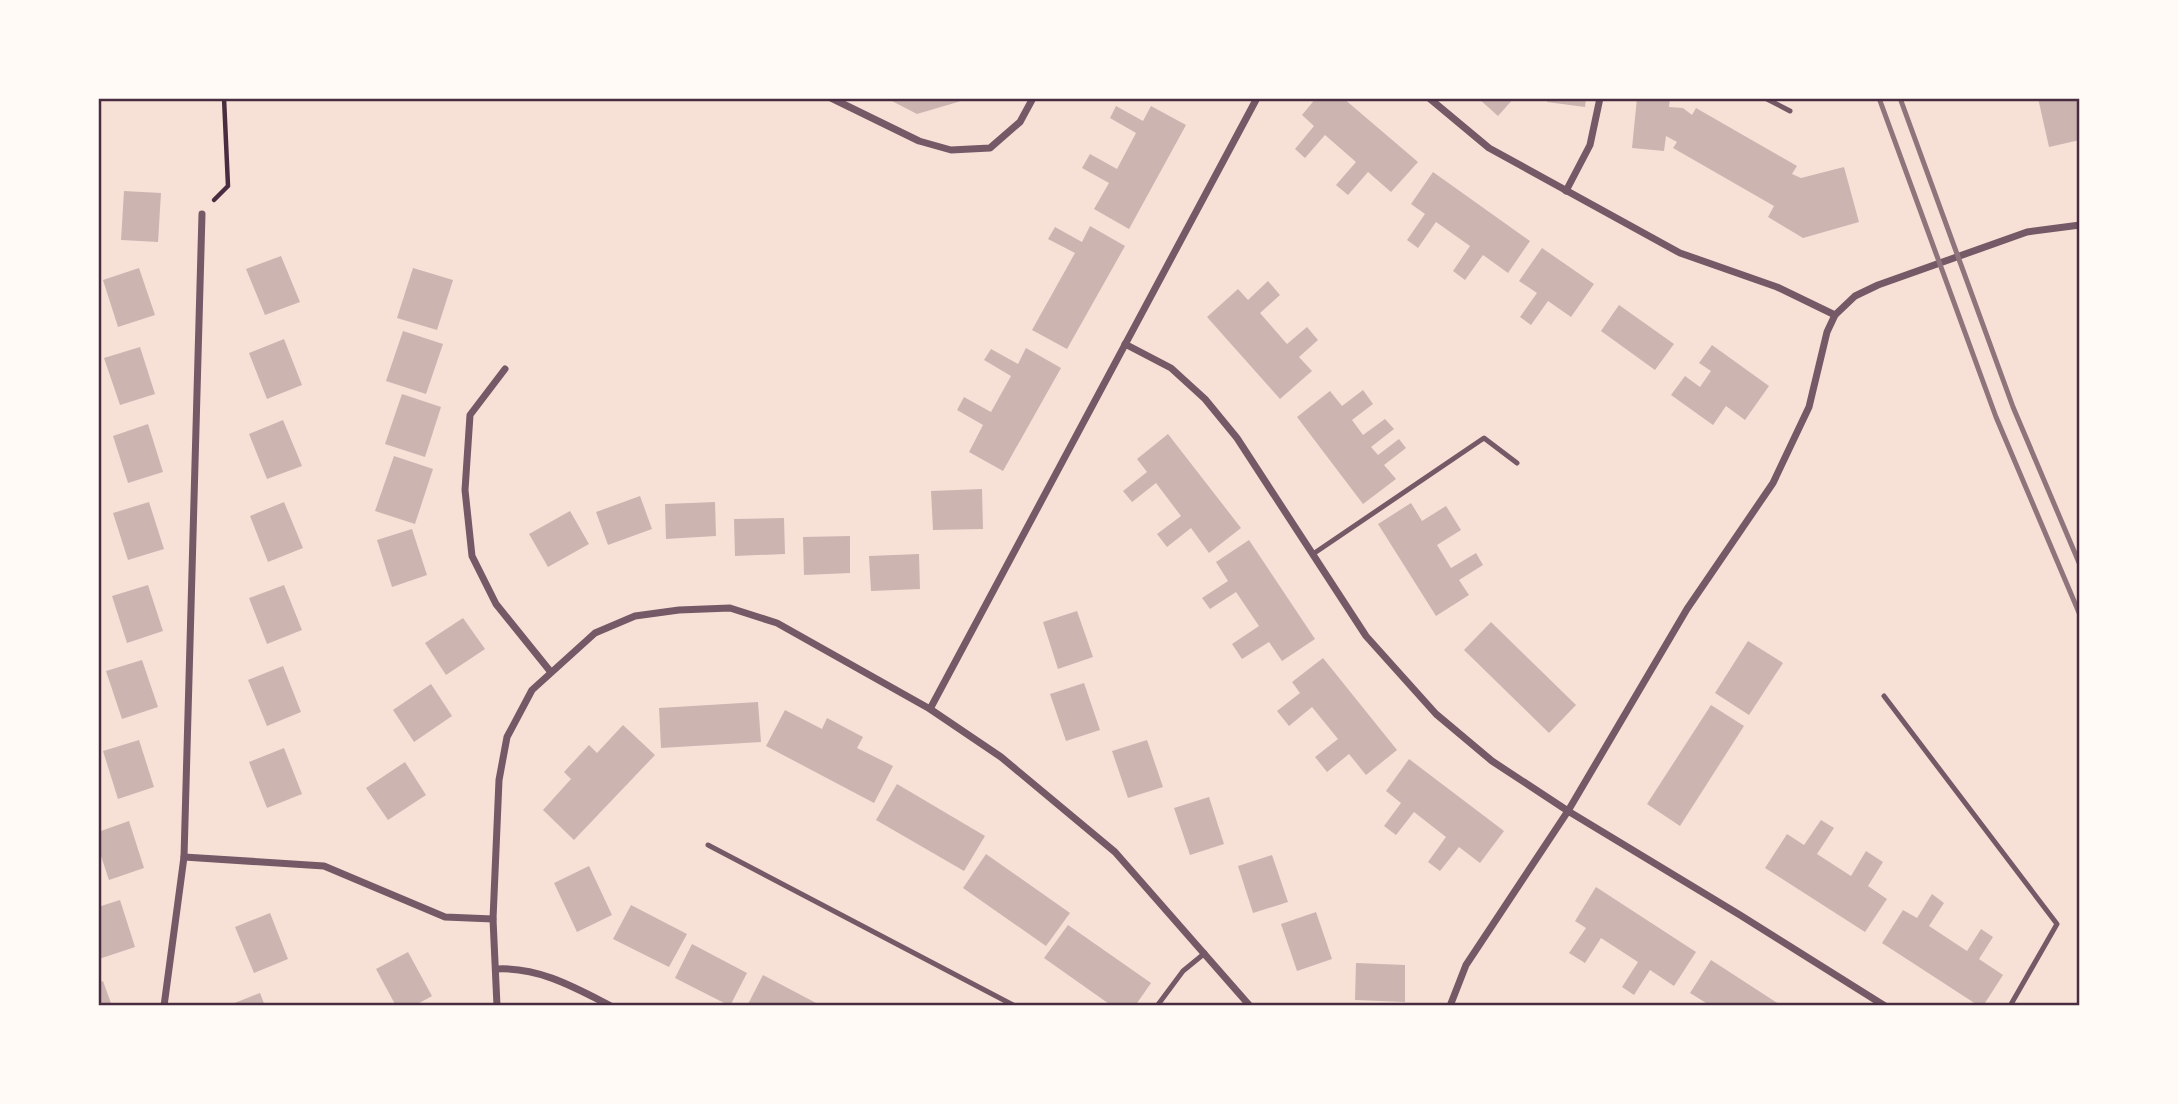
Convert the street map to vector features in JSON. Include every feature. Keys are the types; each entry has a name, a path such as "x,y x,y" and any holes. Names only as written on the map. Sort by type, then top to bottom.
{"street":[{"path":"831,98 919,141 951,150 990,148 1020,122 1033,98"},
{"path":"930,709 1257,98"},
{"path":"1429,98 1489,148 1680,253 1777,287 1835,315"},
{"path":"1566,191 1590,145 1600,98"},
{"path":"164,1006 184,858 202,214"},
{"path":"1450,1006 1466,965 1568,811 1687,609 1773,483 1809,407 1827,332 1835,315 1855,296 1878,285 2027,232 2080,225"},
{"path":"1125,344 1171,368 1205,399 1237,438 1366,636 1436,715 1492,761 1568,811 1885,1006"},
{"path":"505,369 470,415 465,490 472,556 496,604 550,671"},
{"path":"497,1006 493,919 499,780 507,737 532,690 595,633 635,616 679,610 730,608 777,623 930,709 1001,757 1107,845 1250,1006"},
{"path":"184,858 324,866 445,917 493,919"},
{"path":"496,969 510,969 561,980 611,1006"}],"lane":[{"path":"1765,98 1790,111"},
{"path":"1313,554 1484,438 1517,463"},
{"path":"1884,696 2057,924 2010,1006"},
{"path":"708,845 1015,1006"},
{"path":"1157,1006 1183,971 1205,953"}],"path":[{"path":"202,214 228,186 224,98"}],"building":[{"path":"1316,98 1343,98 1418,162 1391,192 1368,172 1348,195 1336,185 1356,162 1325,135 1305,158 1295,149 1314,126 1302,115"},
{"path":"1478,98 1514,98 1498,116"},
{"path":"1548,98 1586,98 1585,107 1547,102"},
{"path":"1637,98 1670,98 1669,107 1683,108 1692,115 1696,108 1797,166 1792,174 1801,178 1844,167 1859,222 1803,238 1768,217 1774,206 1673,148 1677,142 1666,136 1664,151 1632,148"},
{"path":"2038,98 2080,98 2080,140 2049,147"},
{"path":"968,99 917,114 890,100"},
{"path":"1116,106 1143,121 1151,106 1186,125 1129,229 1094,209 1109,183 1082,168 1090,154 1117,169 1136,133 1110,118"},
{"path":"1433,172 1530,241 1508,273 1483,255 1465,280 1453,271 1470,246 1436,222 1418,248 1407,240 1425,214 1411,204"},
{"path":"124,191 161,193 158,242 121,240"},
{"path":"1090,226 1125,246 1067,349 1032,330 1075,253 1048,239 1055,227 1082,242"},
{"path":"1542,248 1594,284 1571,317 1548,301 1531,325 1520,317 1537,293 1519,281"},
{"path":"281,256 300,302 265,315 246,269"},
{"path":"139,268 155,315 118,327 103,280"},
{"path":"413,268 453,280 437,330 397,318"},
{"path":"1268,281 1280,295 1260,313 1287,344 1307,327 1318,340 1299,357 1312,371 1280,399 1207,317 1238,289 1248,300"},
{"path":"1619,305 1674,344 1655,370 1601,331"},
{"path":"403,331 443,344 426,394 386,381"},
{"path":"284,339 302,385 267,399 249,353"},
{"path":"1712,345 1769,386 1745,420 1726,406 1713,425 1671,395 1685,376 1700,387 1711,371 1699,363"},
{"path":"140,347 155,394 120,405 104,358"},
{"path":"1026,348 1061,368 1003,471 969,452 983,425 957,410 964,397 991,412 1011,376 984,360 991,349 1018,364"},
{"path":"1363,390 1373,404 1352,420 1363,435 1385,419 1394,429 1371,447 1378,455 1399,439 1406,448 1384,465 1396,479 1363,504 1297,417 1330,391 1342,406"},
{"path":"402,394 441,407 425,457 385,444"},
{"path":"283,420 302,466 267,479 249,434"},
{"path":"148,424 163,472 128,483 113,436"},
{"path":"1168,434 1241,528 1209,553 1191,528 1167,547 1157,534 1181,516 1156,483 1132,502 1123,491 1147,472 1137,459"},
{"path":"394,456 433,469 415,524 375,511"},
{"path":"982,489 983,529 933,530 931,491"},
{"path":"640,496 652,529 608,545 596,512"},
{"path":"149,502 164,549 128,560 113,513"},
{"path":"284,502 303,548 268,562 250,516"},
{"path":"715,502 716,536 666,539 665,504"},
{"path":"1411,503 1422,521 1446,506 1461,530 1437,545 1451,568 1476,553 1483,565 1459,580 1469,595 1436,616 1378,524"},
{"path":"570,511 589,544 548,567 529,534"},
{"path":"784,518 785,554 735,556 734,519"},
{"path":"412,529 427,575 392,587 377,540"},
{"path":"850,536 850,573 804,575 803,537"},
{"path":"1249,540 1315,639 1282,661 1269,642 1242,659 1232,644 1259,626 1236,592 1210,609 1202,598 1228,581 1216,562"},
{"path":"919,554 920,589 871,591 869,556"},
{"path":"148,585 163,631 127,643 112,596"},
{"path":"284,585 302,630 267,644 249,598"},
{"path":"1077,611 1093,657 1058,669 1043,622"},
{"path":"463,618 485,649 446,675 425,643"},
{"path":"1491,622 1576,705 1549,733 1464,650"},
{"path":"1748,641 1783,663 1749,715 1715,693"},
{"path":"1323,658 1397,750 1366,775 1349,754 1327,772 1315,757 1338,739 1312,707 1289,726 1277,711 1300,693 1292,682"},
{"path":"142,660 158,707 122,719 106,671"},
{"path":"283,666 301,712 267,726 248,680"},
{"path":"1084,683 1100,730 1066,741 1050,694"},
{"path":"431,684 452,716 414,742 393,710"},
{"path":"758,702 761,742 661,748 659,708"},
{"path":"1711,705 1744,726 1680,826 1647,804"},
{"path":"785,710 822,729 827,718 863,737 857,748 893,766 874,803 766,746"},
{"path":"623,725 655,755 574,840 543,810 571,779 564,772 589,745 597,753"},
{"path":"139,740 154,787 118,799 103,751"},
{"path":"1147,740 1163,787 1128,798 1112,751"},
{"path":"284,748 302,794 267,808 249,762"},
{"path":"1409,759 1504,831 1480,863 1459,847 1440,871 1428,862 1446,837 1414,812 1396,835 1384,826 1401,803 1386,791"},
{"path":"405,762 426,795 388,820 366,788"},
{"path":"897,784 985,836 964,871 876,820"},
{"path":"1209,797 1224,844 1190,855 1174,808"},
{"path":"1821,820 1834,828 1817,854 1851,876 1866,851 1883,862 1868,886 1887,899 1865,932 1765,868 1787,834 1804,845"},
{"path":"129,821 144,868 109,880 98,847 98,832"},
{"path":"986,854 1070,913 1046,946 963,888"},
{"path":"1272,855 1288,902 1253,913 1238,866"},
{"path":"589,866 612,915 577,932 554,883"},
{"path":"1596,887 1696,952 1674,986 1650,970 1634,995 1622,987 1638,962 1601,938 1585,963 1569,953 1586,928 1575,921"},
{"path":"1932,894 1944,903 1929,926 1967,951 1981,929 1993,937 1979,959 2003,975 1983,1006 1979,1006 1882,943 1903,910 1917,918"},
{"path":"120,900 135,947 99,959 98,907"},
{"path":"631,905 687,934 669,967 613,939"},
{"path":"1316,912 1332,959 1297,971 1281,924"},
{"path":"270,913 288,959 254,973 235,927"},
{"path":"1068,925 1151,983 1135,1006 1112,1006 1044,958"},
{"path":"692,944 747,973 730,1006 675,978"},
{"path":"408,952 432,996 414,1006 396,1006 376,969"},
{"path":"1711,960 1782,1006 1704,1006 1706,1003 1690,993"},
{"path":"1356,963 1405,965 1405,1002 1355,1000"},
{"path":"763,975 818,1004 817,1006 747,1006"},
{"path":"103,981 112,1006 98,1006 98,983"},
{"path":"260,993 265,1006 227,1006"}],"railway":[{"path":"1879,98 1996,417 2080,615"},
{"path":"1900,98 2013,407 2080,565"}]}
